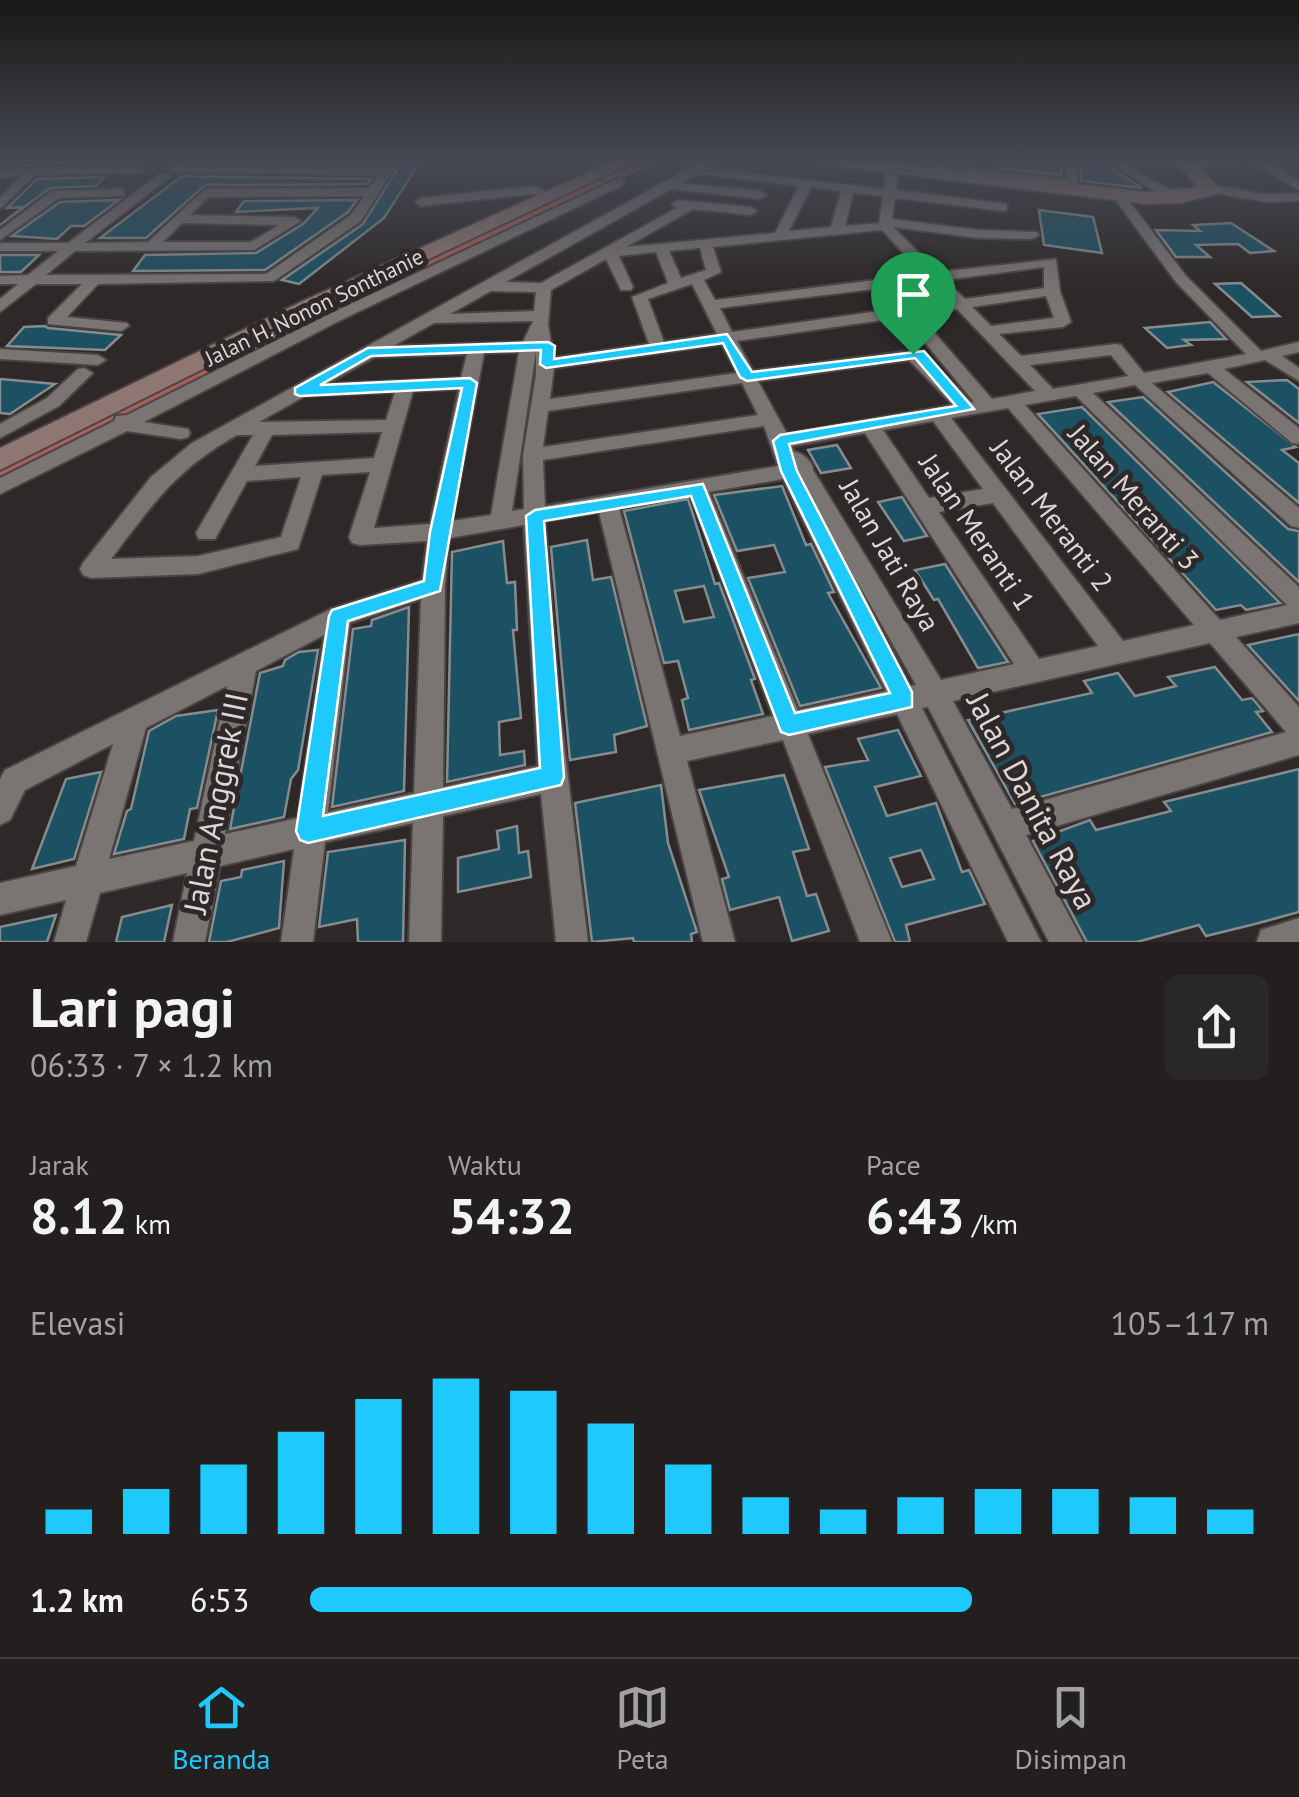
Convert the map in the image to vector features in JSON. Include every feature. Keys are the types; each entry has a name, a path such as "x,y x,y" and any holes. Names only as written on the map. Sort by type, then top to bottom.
{"street":[{"path":"0,236 43,204"},
{"path":"68,247 68,238 107,204"},
{"path":"0,307 68,247 87,238 122,204"},
{"path":"150,248 196,204"},
{"path":"0,280 269,278 356,218 366,204"},
{"name":"Jalan H. Nonon Sonthanie","path":"0,460 119,416 551,204"},
{"path":"314,469 290,542 198,565 91,570 174,465 634,204"},
{"path":"649,204 735,240 885,224 978,234 1040,247 1051,262 1052,291 1063,322 987,332"},
{"path":"735,240 755,204"},
{"path":"780,236 796,204"},
{"path":"837,230 844,204"},
{"path":"885,224 888,204"},
{"path":"980,204 1003,207"},
{"path":"1125,204 1181,279 1263,355 1299,376"},
{"path":"487,286 544,288 610,253 751,211"},
{"path":"0,247 256,246 294,221 179,220"},
{"path":"885,224 1048,394"},
{"path":"610,253 660,248 696,226"},
{"path":"658,347 640,296 716,269 696,226"},
{"path":"710,305 932,275 1040,247"},
{"path":"660,248 676,285"},
{"path":"610,253 626,287"},
{"name":"Jalan Jati Raya","path":"696,278 796,470 935,693"},
{"path":"92,282 54,322 120,326"},
{"path":"851,286 877,314"},
{"path":"544,288 540,406 533,455 535,516 552,777 572,942"},
{"path":"368,352 658,347 1052,291"},
{"path":"906,310 987,405"},
{"path":"428,319 540,321"},
{"path":"780,441 1211,367 1299,347"},
{"path":"425,942 433,586 439,532 476,348"},
{"path":"1018,362 1115,349 1138,379 1299,520"},
{"path":"500,522 541,352"},
{"path":"0,354 98,360"},
{"path":"540,406 919,354 967,409"},
{"path":"0,366 83,371 54,402 0,432"},
{"path":"1211,367 1299,438"},
{"path":"300,391 470,383"},
{"path":"406,386 360,537 439,532 796,470"},
{"path":"1079,388 1299,602"},
{"name":"Jalan Meranti 3","path":"1012,401 1211,632 1299,727"},
{"name":"Jalan Meranti 2","path":"938,414 1118,652"},
{"path":"0,486 119,416 181,433"},
{"path":"0,418 23,420"},
{"path":"533,455 769,419"},
{"path":"232,429 393,426"},
{"name":"Jalan Meranti 1","path":"871,426 1033,671"},
{"path":"207,533 266,428"},
{"path":"240,474 382,464"},
{"name":"Jalan Jati Raya","path":"796,470 905,700"},
{"path":"697,488 876,942"},
{"path":"924,507 998,494"},
{"path":"608,505 719,942"},
{"path":"0,810 14,780 339,616 433,586"},
{"path":"672,751 1299,612"},
{"path":"296,942 339,616"},
{"name":"Jalan Anggrek III","path":"190,942 244,665"},
{"name":"Jalan Danita Raya","path":"935,693 1067,942"},
{"path":"905,700 1025,942"},
{"path":"70,942 134,721"},
{"path":"1006,826 1299,742"},
{"path":"0,900 552,777"},
{"path":"1273,942 1299,934"}],"building":[{"path":"11,204 28,204 0,225 23,207 7,208"},
{"path":"57,204 114,204 84,226 71,226 57,239 12,236"},
{"path":"145,204 184,204 146,238 100,238"},
{"path":"242,204 354,204 265,270 133,271 145,255 256,253 303,224 318,208 236,212"},
{"path":"375,204 393,204 384,218 299,284 282,280 363,224"},
{"path":"1039,210 1093,217 1102,253 1044,245"},
{"path":"1231,223 1274,251 1250,253 1238,244 1196,245 1210,257 1176,257 1156,230 1200,231 1193,225"},
{"path":"0,255 39,255 21,272 0,272"},
{"path":"1241,283 1279,316 1252,317 1215,284"},
{"path":"1210,322 1226,339 1184,340 1191,345 1167,348 1145,328"},
{"path":"24,327 121,335 105,350 7,346"},
{"path":"0,379 55,384 10,414 0,413"},
{"path":"1287,380 1299,389 1299,423 1247,382"},
{"path":"1213,382 1296,447 1282,450 1299,463 1299,503 1168,392"},
{"path":"1143,397 1288,529 1299,531 1299,582 1108,402"},
{"path":"1082,407 1280,603 1246,610 1241,605 1216,610 1038,414"},
{"path":"837,445 851,468 821,473 808,450"},
{"path":"782,486 806,545 811,544 834,592 828,593 881,688 800,706 748,578 785,572 774,545 737,551 714,495"},
{"path":"902,497 927,536 904,541 878,502"},
{"path":"688,499 715,584 719,583 755,679 751,680 763,714 689,730 682,700 688,698 678,661 664,663 624,511","holes":["704,586 714,617 684,622 675,591"]},
{"path":"587,540 593,580 611,577 647,726 614,735 616,752 570,760 551,547"},
{"path":"503,541 507,583 515,582 517,630 513,630 521,718 499,722 500,755 524,751 525,765 447,782 452,552"},
{"path":"945,564 1008,662 978,668 938,599 934,600 915,570"},
{"path":"409,607 404,791 332,807 353,629 371,626 372,620"},
{"path":"1299,634 1299,701 1248,645"},
{"path":"318,650 298,770 291,779 284,817 230,829 260,673 283,666 285,660 299,652"},
{"path":"1215,667 1242,700 1252,698 1263,711 1256,712 1272,732 1015,804 968,720 1092,693 1084,681 1118,673 1135,696 1176,686 1168,677"},
{"path":"218,710 197,808 190,809 184,839 114,854 127,811 131,809 149,731 176,716"},
{"path":"898,730 921,776 875,787 887,816 936,803 962,872 969,870 985,904 906,925 910,942 895,942 825,767 868,760 858,739","holes":["921,850 934,879 902,887 890,858"]},
{"path":"1299,769 1299,912 1255,924 1206,936 1199,925 1137,942 1087,942 1033,841 1090,820 1096,830 1171,811 1164,802"},
{"path":"101,772 74,859 32,869 66,779"},
{"path":"784,775 809,849 793,852 807,896 816,894 829,931 792,941 779,897 730,910 722,879 729,877 699,790"},
{"path":"661,785 668,843 697,932 691,934 692,942 634,942 633,938 592,942 575,803"},
{"path":"517,826 519,853 528,851 531,877 458,892 458,858 499,849 497,831"},
{"path":"405,840 403,942 358,942 357,919 319,927 328,852"},
{"path":"284,861 279,928 227,942 209,942 221,881 241,877 242,870"},
{"path":"172,905 164,942 116,942 122,917"},
{"path":"56,915 47,942 0,942 0,927"}],"waterway":[{"path":"0,470 315,315 556,204"}],"route":[{"path":"727,338 747,377 913,354 919,354 967,409 780,441 789,471 905,700 789,725 697,488 535,516 552,777 308,831 339,616 433,586 439,532 470,383 300,391 368,352 548,346 546,364 727,338"}]}
